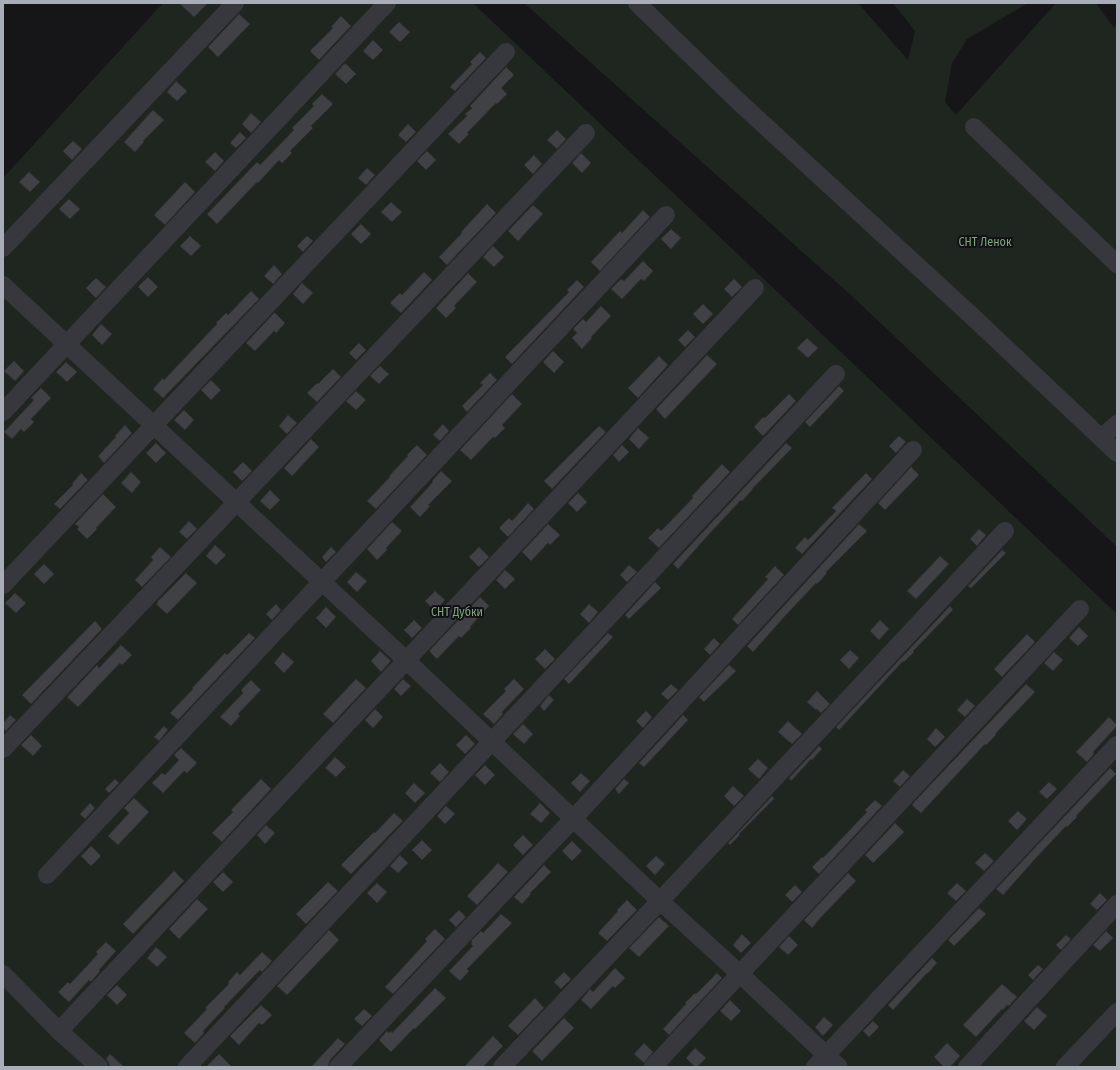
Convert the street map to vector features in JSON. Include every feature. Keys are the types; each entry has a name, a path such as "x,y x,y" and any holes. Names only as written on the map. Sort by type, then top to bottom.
{"street":[{"path":"3,248 235,3"},
{"path":"3,412 387,3"},
{"path":"637,3 738,101 1117,453"},
{"path":"3,585 506,52"},
{"path":"974,127 1117,264"},
{"path":"3,749 586,133"},
{"path":"47,874 666,215"},
{"path":"3,285 406,660 660,901 740,974 827,1063 1117,745"},
{"path":"60,1031 755,288"},
{"path":"187,1067 836,374"},
{"path":"1101,438 1117,424"},
{"path":"338,1067 573,819 913,450"},
{"path":"502,1067 660,901 1005,530"},
{"path":"653,1067 1080,609"},
{"path":"967,1067 1117,904"},
{"path":"3,974 60,1031 99,1067"},
{"path":"1065,1067 1117,1012"}],"green space":[{"name":"СНТ Дубки","path":"163,3 473,3 1117,614 1117,1067 3,1067 3,178"},
{"name":"СНТ Ленок","path":"524,3 858,3 908,60 915,31 893,3 1028,3 967,39 952,63 945,102 956,115 1056,3 1096,3 1114,28 1117,23 1117,547 854,298"}],"building":[{"path":"179,3 208,3 194,17"},
{"path":"239,14 250,24 218,57 208,47"},
{"path":"341,16 351,26 319,60 310,51 333,28 331,27"},
{"path":"399,22 410,32 400,42 389,32"},
{"path":"373,40 383,50 373,60 363,51"},
{"path":"480,52 486,58 455,91 450,87 472,64 470,62"},
{"path":"344,64 346,64 356,74 346,84 335,74"},
{"path":"506,67 514,75 501,88 507,94 497,104 496,103 467,133 469,134 459,144 448,134 467,116 465,114 472,108 470,106"},
{"path":"176,81 187,91 177,101 167,92"},
{"path":"322,94 333,104 311,126 313,128 290,151 292,153 282,163 279,160 217,224 207,214 257,162 260,165 294,130 292,128 314,106 312,104"},
{"path":"153,110 164,120 143,141 144,142 135,152 124,142"},
{"path":"251,113 261,122 251,133 242,124"},
{"path":"408,124 416,132 406,142 398,135"},
{"path":"557,130 566,139 557,149 547,140"},
{"path":"240,132 246,138 236,148 230,143"},
{"path":"73,141 82,149 72,160 63,151"},
{"path":"427,151 436,160 426,170 417,161"},
{"path":"215,152 224,161 215,171 205,162"},
{"path":"581,153 591,163 582,173 572,163"},
{"path":"534,155 542,164 533,174 524,165"},
{"path":"367,168 375,175 366,185 358,178"},
{"path":"29,172 40,182 30,192 19,182"},
{"path":"185,182 195,192 165,225 154,215"},
{"path":"69,199 80,209 70,219 59,209"},
{"path":"391,202 402,212 392,222 381,212"},
{"path":"487,204 496,213 447,265 439,257"},
{"path":"533,205 543,214 518,241 508,231"},
{"path":"643,210 650,217 600,271 591,262 620,231 622,233"},
{"path":"361,224 371,234 361,244 351,234"},
{"path":"671,229 681,238 671,249 661,239"},
{"path":"190,236 201,246 191,256 180,246"},
{"path":"307,236 313,241 303,252 297,246"},
{"path":"493,246 504,257 494,267 483,257"},
{"path":"643,261 653,271 644,281 641,279 622,299 611,289 621,279 624,281"},
{"path":"274,265 282,274 273,284 264,276"},
{"path":"424,272 432,280 401,313 390,303 400,293 402,295"},
{"path":"468,273 477,282 454,306 456,308 446,318 436,308"},
{"path":"148,277 158,287 148,297 138,287"},
{"path":"96,278 106,287 96,298 86,288"},
{"path":"734,279 742,287 732,297 724,289"},
{"path":"577,280 584,287 512,364 505,357 569,292 567,290"},
{"path":"302,283 313,293 303,304 293,294"},
{"path":"251,291 259,299 163,398 153,389 163,378 164,380 226,313 228,315"},
{"path":"703,304 713,314 703,324 693,314"},
{"path":"601,306 611,316 582,349 572,338 577,333 573,329 583,319 586,322"},
{"path":"274,313 285,323 276,333 274,331 255,351 246,343"},
{"path":"101,324 112,334 102,345 92,335"},
{"path":"688,330 695,337 685,347 678,340"},
{"path":"807,338 818,348 808,358 797,348"},
{"path":"359,343 366,350 356,360 349,353"},
{"path":"553,351 564,362 554,373 543,362"},
{"path":"707,355 717,364 665,419 656,409"},
{"path":"659,356 668,365 638,398 628,388"},
{"path":"14,361 24,371 15,381 4,371"},
{"path":"66,362 77,372 67,382 56,372"},
{"path":"380,366 389,374 379,384 370,376"},
{"path":"333,369 341,377 317,402 307,393"},
{"path":"490,373 497,380 467,412 462,406 483,385 480,383"},
{"path":"211,380 221,390 211,400 201,390"},
{"path":"839,386 844,391 810,427 805,422"},
{"path":"41,388 51,398 31,419 34,422 24,432 21,429 12,439 4,432 34,400 31,398"},
{"path":"356,391 366,400 356,410 346,401"},
{"path":"512,394 522,404 502,425 505,428 495,438 493,437 471,460 460,450"},
{"path":"789,394 796,401 763,436 754,427"},
{"path":"184,410 194,420 185,430 174,420"},
{"path":"288,415 297,423 287,434 279,426"},
{"path":"443,424 449,431 440,441 433,435"},
{"path":"125,425 132,433 104,463 98,456"},
{"path":"599,426 606,432 552,489 544,481"},
{"path":"638,428 649,438 639,449 629,439"},
{"path":"899,436 906,442 896,453 889,446"},
{"path":"311,439 319,447 292,476 284,468"},
{"path":"156,443 166,453 156,463 146,453"},
{"path":"786,443 792,448 742,501 741,500 678,569 673,564"},
{"path":"417,445 427,455 376,509 367,501"},
{"path":"622,445 629,452 619,462 613,455"},
{"path":"243,462 252,471 242,481 233,472"},
{"path":"722,464 730,472 659,548 648,538 658,528 661,531 693,498 692,496"},
{"path":"911,467 919,475 885,510 878,503"},
{"path":"441,471 452,481 428,505 430,506 420,517 410,507"},
{"path":"131,472 141,482 132,493 121,483"},
{"path":"81,473 88,480 60,509 54,504 73,485 72,484"},
{"path":"866,473 872,479 802,554 795,548 805,537 808,540 836,511 832,508"},
{"path":"270,490 280,500 270,510 260,501"},
{"path":"578,493 587,502 577,512 568,503"},
{"path":"103,494 116,507 87,539 77,529 79,527 75,524"},
{"path":"528,503 534,509 508,537 499,528 509,518 512,521"},
{"path":"189,521 197,529 187,539 179,532"},
{"path":"392,522 402,531 377,560 367,549"},
{"path":"548,524 560,535 550,545 548,543 531,561 522,552"},
{"path":"859,524 867,531 826,572 827,573 817,584 816,583 753,652 747,646"},
{"path":"979,529 986,535 977,546 970,539"},
{"path":"215,545 226,555 216,565 206,556"},
{"path":"160,547 171,557 142,587 135,580 153,560 151,557"},
{"path":"331,547 336,552 326,562 322,557"},
{"path":"479,547 489,557 479,567 469,557"},
{"path":"1002,550 1006,553 971,588 968,586"},
{"path":"940,556 949,564 916,599 907,591"},
{"path":"44,564 54,574 44,584 34,574"},
{"path":"629,565 637,572 627,582 620,575"},
{"path":"775,566 784,575 738,625 732,619 768,579 765,577"},
{"path":"505,570 515,579 505,589 496,580"},
{"path":"356,572 367,581 357,592 347,582"},
{"path":"186,573 197,583 167,614 156,604"},
{"path":"655,582 661,588 629,619 625,615"},
{"path":"435,591 445,600 435,611 425,601"},
{"path":"15,593 26,603 16,613 5,603"},
{"path":"480,597 489,606 470,627 471,628 461,638 459,636 437,659 429,651"},
{"path":"276,604 281,610 272,620 266,614"},
{"path":"589,604 598,612 589,623 580,614"},
{"path":"950,606 953,610 839,730 836,727"},
{"path":"326,607 336,617 326,628 316,618"},
{"path":"414,620 422,628 412,638 404,630"},
{"path":"880,620 889,629 879,640 870,631"},
{"path":"95,621 102,629 31,704 22,695"},
{"path":"1079,627 1088,636 1078,646 1069,638"},
{"path":"249,633 255,638 178,720 170,713 225,653 227,655"},
{"path":"608,633 613,637 569,684 564,679"},
{"path":"1027,634 1035,642 1002,677 994,669"},
{"path":"714,638 720,644 710,655 704,649"},
{"path":"121,645 132,655 122,665 120,663 78,707 67,697 97,665 99,668"},
{"path":"545,649 555,659 545,669 535,659"},
{"path":"850,650 859,658 849,669 840,660"},
{"path":"380,651 391,661 381,672 371,661"},
{"path":"283,652 294,662 284,673 274,663"},
{"path":"1054,652 1063,660 1053,671 1044,663"},
{"path":"729,665 736,671 704,702 699,697"},
{"path":"356,679 366,688 333,723 323,714"},
{"path":"403,679 411,686 401,696 394,689"},
{"path":"514,679 524,689 502,712 503,714 494,724 483,714 506,691 504,689"},
{"path":"251,680 261,690 238,714 240,716 231,726 220,717 243,693 241,690"},
{"path":"671,684 678,690 668,700 661,694"},
{"path":"1026,684 1035,692 921,813 912,805 915,801"},
{"path":"817,691 830,704 821,713 807,702"},
{"path":"549,695 554,700 544,711 540,706"},
{"path":"967,699 975,706 965,717 957,710"},
{"path":"375,709 383,717 373,728 365,720"},
{"path":"646,711 652,717 643,728 636,721"},
{"path":"10,715 16,720 6,731 3,728 3,723"},
{"path":"683,715 688,720 644,767 639,763"},
{"path":"1109,717 1117,726 1093,752 1094,754 1087,762 1076,752"},
{"path":"788,721 802,734 792,744 778,732"},
{"path":"523,724 533,734 524,744 513,734"},
{"path":"164,726 168,730 159,741 154,737"},
{"path":"936,728 945,737 935,747 927,739"},
{"path":"31,735 42,746 33,756 21,745"},
{"path":"466,735 475,744 465,754 456,745"},
{"path":"819,746 822,749 791,781 789,778"},
{"path":"181,748 197,763 187,773 184,771 163,793 152,783 162,773 165,775 179,760 174,755"},
{"path":"335,757 346,767 336,777 325,768"},
{"path":"758,759 768,768 759,779 748,769"},
{"path":"440,763 449,772 440,782 430,773"},
{"path":"485,765 495,775 485,785 475,775"},
{"path":"1110,768 1116,774 1076,816 1077,817 1067,827 1066,826 1003,895 996,889"},
{"path":"903,770 910,776 900,787 893,781"},
{"path":"581,773 590,781 580,792 571,783"},
{"path":"115,779 119,783 109,793 105,789"},
{"path":"261,779 271,789 222,842 212,833 233,812 231,810"},
{"path":"624,779 629,783 619,794 615,789"},
{"path":"1049,782 1057,789 1047,799 1039,792"},
{"path":"414,783 425,793 415,803 405,793"},
{"path":"733,786 744,796 734,806 724,796"},
{"path":"772,796 774,799 730,845 728,843"},
{"path":"134,798 149,812 118,845 108,836 129,813 124,808"},
{"path":"875,800 882,806 819,874 812,867 822,857 823,858 867,812 865,810"},
{"path":"90,803 95,808 85,819 80,814"},
{"path":"540,803 550,813 541,823 530,814"},
{"path":"446,806 455,814 445,824 437,816"},
{"path":"1018,811 1027,819 1017,830 1008,821"},
{"path":"394,813 403,821 351,874 341,865"},
{"path":"895,823 904,832 873,863 865,855"},
{"path":"266,825 275,833 265,844 257,835"},
{"path":"523,835 533,845 523,855 513,845"},
{"path":"422,840 432,850 422,860 412,850"},
{"path":"572,841 582,851 572,861 562,851"},
{"path":"91,846 101,856 91,866 81,856"},
{"path":"985,853 994,861 984,871 975,863"},
{"path":"400,855 408,863 398,873 390,866"},
{"path":"656,856 665,864 655,875 646,866"},
{"path":"498,863 508,872 477,905 467,896"},
{"path":"544,865 551,872 530,893 531,894 522,904 514,897"},
{"path":"174,871 184,881 133,934 123,924"},
{"path":"223,872 233,882 223,892 213,882"},
{"path":"848,873 856,881 812,928 804,920"},
{"path":"328,882 338,891 306,924 296,914"},
{"path":"377,883 387,892 377,903 367,893"},
{"path":"957,883 966,891 956,901 947,893"},
{"path":"795,885 802,892 792,902 785,895"},
{"path":"1100,893 1107,900 1097,910 1090,904"},
{"path":"197,899 208,909 179,939 169,929"},
{"path":"627,900 637,910 607,941 598,933"},
{"path":"979,908 986,914 954,946 948,940"},
{"path":"459,910 466,917 456,927 449,920"},
{"path":"501,914 512,923 467,969 469,971 460,981 449,971 473,946 471,941 481,931 483,933"},
{"path":"659,917 669,926 639,957 629,948"},
{"path":"435,929 445,939 393,994 385,987 427,941 425,939"},
{"path":"329,930 339,940 287,995 277,986"},
{"path":"1106,931 1113,938 1100,951 1093,945"},
{"path":"742,934 751,943 741,953 733,945"},
{"path":"1066,935 1071,939 1061,950 1056,945"},
{"path":"789,936 798,945 788,955 779,947"},
{"path":"106,942 116,951 99,970 100,971 91,982 89,980 69,1002 58,992 68,982 70,984 98,954 96,952"},
{"path":"156,947 167,957 157,967 147,958"},
{"path":"262,952 272,961 262,972 260,970 224,1007 225,1008 203,1031 204,1033 195,1043 184,1033 207,1009 205,1008 229,984 228,982 237,972 240,975"},
{"path":"932,958 937,963 893,1010 888,1005"},
{"path":"1038,965 1043,969 1033,980 1028,975"},
{"path":"615,968 625,978 615,988 613,986 591,1009 581,1000 590,989 593,992"},
{"path":"564,972 571,979 561,989 554,982"},
{"path":"717,973 722,978 669,1035 663,1029 686,1004 685,1003"},
{"path":"1002,984 1017,997 1009,1006 1007,1005 1003,1010 1002,1009 976,1037 963,1025"},
{"path":"117,985 127,995 117,1005 107,995"},
{"path":"435,988 446,998 391,1052 379,1040 387,1031 389,1033 391,1031 392,1033"},
{"path":"535,998 544,1008 518,1035 508,1026"},
{"path":"730,1000 741,1011 731,1021 720,1011"},
{"path":"261,1005 272,1015 262,1025 259,1023 239,1045 230,1036"},
{"path":"1037,1007 1047,1016 1034,1030 1024,1021"},
{"path":"364,1009 372,1016 362,1026 354,1019"},
{"path":"824,1017 833,1025 823,1036 815,1027"},
{"path":"564,1018 574,1028 542,1061 532,1051"},
{"path":"873,1021 879,1027 869,1037 863,1031"},
{"path":"493,1036 503,1046 483,1067 464,1067"},
{"path":"338,1038 345,1044 330,1060 328,1067 311,1067"},
{"path":"644,1043 653,1052 644,1063 634,1054"},
{"path":"947,1043 960,1056 950,1067 944,1067 934,1057"},
{"path":"695,1048 706,1058 697,1067 695,1067 686,1058"},
{"path":"110,1054 124,1067 109,1067 109,1063 106,1059"},
{"path":"219,1054 232,1067 206,1067"}]}
